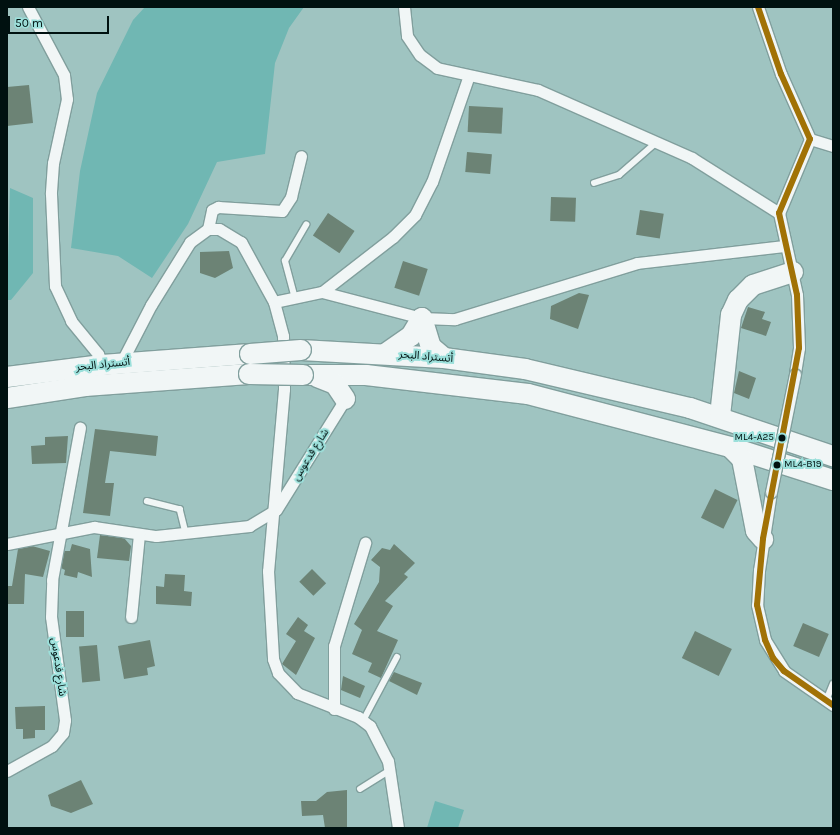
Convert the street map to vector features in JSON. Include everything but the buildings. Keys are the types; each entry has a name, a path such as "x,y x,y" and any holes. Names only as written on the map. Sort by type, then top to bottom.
{"highway":[{"path":"720,416 730,315 753,285 793,272"},
{"path":"385,354 411,336 422,318"},
{"path":"422,318 431,348 444,358"},
{"name":"أتستراد البحر","path":"7,377 111,364 301,350 444,358 525,369 720,416 833,456"},
{"name":"أتستراد البحر","path":"7,398 100,385 248,374 366,375 528,394 730,447 781,462 833,480"},
{"path":"307,375 335,384 345,399 366,375"},
{"path":"730,447 742,459 756,531 763,539"},
{"path":"747,480 758,468 781,462"}],"street":[{"path":"28,7 64,75 67,100 53,164 51,194 55,286 70,321 98,354 111,364 182,253 208,229 212,210 218,207 282,211 291,197 301,156"},
{"path":"404,7 407,36 420,55 437,68 468,78 538,90 657,142 734,182 779,213"},
{"path":"758,7 781,74 810,139 779,213 785,246 793,272 800,326 795,374 763,539 757,605 765,640 784,671 830,703"},
{"path":"322,292 393,237 415,215 432,182 468,78"},
{"path":"810,139 833,146"},
{"name":"شارع فدعوس","path":"208,229 230,233 242,242 274,302 283,336 284,389 276,510 268,571 273,659 288,686 334,709 363,721"},
{"path":"274,302 294,295 322,292 422,318 450,320 476,314 637,263 785,246"},
{"name":"شارع فدعوس","path":"7,544 94,527 139,534 186,534 249,526 276,510 345,399"},
{"name":"شارع فدعوس","path":"7,771 52,746 63,733 65,720 51,599 80,428"},
{"path":"131,617 139,534"},
{"path":"334,709 334,646 365,543"},
{"path":"363,721 383,748 390,770 398,828"}],"lane":[{"path":"594,183 619,174 657,142"},
{"path":"294,295 285,261 306,225"},
{"path":"147,501 180,509 186,534"},
{"path":"363,721 397,657"},
{"path":"830,703 833,684"},
{"path":"360,789 390,770"}],"shaded area":[{"path":"145,7 304,7 289,28 275,63 265,154 217,162 188,224 152,278 118,256 71,248 80,171 97,93 133,20"},
{"path":"10,188 33,198 33,273 11,300 7,300"},
{"path":"435,801 464,810 458,828 427,828"}],"transit line":[{"path":"758,7 781,74 810,139 779,213 797,295 799,348 763,539 757,605 765,640 773,658 784,671 833,705"}],"place":[{"name":"ML4-A25","path":"782,438"},
{"name":"ML4-B19","path":"777,465"}]}
